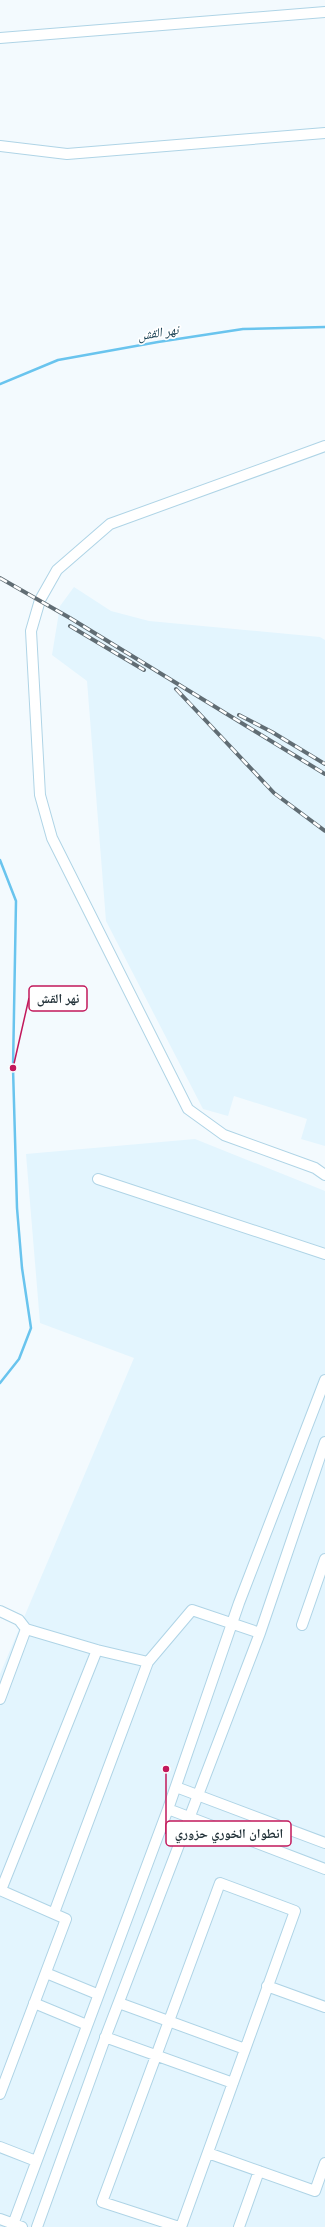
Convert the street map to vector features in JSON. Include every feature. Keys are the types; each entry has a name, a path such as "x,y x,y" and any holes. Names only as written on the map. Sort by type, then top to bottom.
{"street":[{"path":"0,38 325,12"},
{"path":"0,146 67,154 325,133"},
{"path":"325,446 110,524 57,570 40,600 31,631 40,795 52,838 188,1109 224,1135 315,1168 325,1174"},
{"path":"98,1179 325,1254"},
{"path":"0,2219 16,2226 36,2161 87,2025 97,1994 168,1809 232,1624 325,1380"},
{"path":"37,2227 105,2037 260,1633 322,1461 325,1442"},
{"path":"302,1625 325,1559"},
{"path":"54,1913 148,1662 192,1610 260,1633"},
{"path":"0,1611 19,1620 26,1629 97,1650 148,1662"},
{"path":"0,1699 26,1629"},
{"path":"0,2094 66,1918 0,1890 97,1650"},
{"path":"176,1787 325,1843"},
{"path":"168,1809 325,1868"},
{"path":"220,1883 295,1911 180,2227 102,2202 169,2020 220,1883"},
{"path":"46,1973 97,1994"},
{"path":"268,1986 324,2003"},
{"path":"34,2003 87,2025"},
{"path":"118,2003 169,2020 245,2049"},
{"path":"105,2037 233,2083"},
{"path":"0,2147 36,2161"},
{"path":"208,2153 315,2191 325,2163"},
{"path":"239,2227 260,2171"}],"shaded area":[{"path":"74,587 111,611 149,621 320,637 325,640 325,1146 301,1139 307,1119 234,1096 228,1116 203,1109 106,921 87,681 52,655 60,606"},
{"path":"195,1139 325,1191 325,2227 0,2227 0,1674 134,1358 40,1323 26,1154"}],"waterway":[{"name":"نهر القش","path":"0,384 58,360 158,342 243,329 325,327"},
{"name":"نهر القش","path":"0,860 16,901 13,1068 17,1208 22,1268 31,1328 19,1359 0,1383"}],"railway":[{"path":"0,578 70,618 325,774"},
{"path":"70,626 144,670"},
{"path":"176,689 274,793 325,831"},
{"path":"239,715 272,732 325,764"}],"place":[{"name":"نهر القش","path":"13,1068"},
{"name":"انطوان الخوري حزوري","path":"166,1769"}]}
